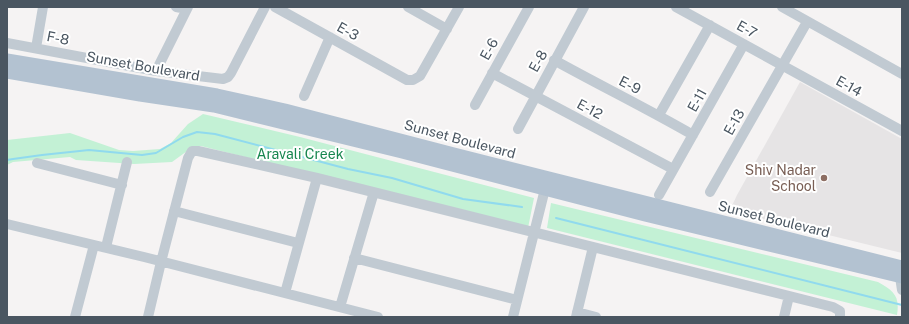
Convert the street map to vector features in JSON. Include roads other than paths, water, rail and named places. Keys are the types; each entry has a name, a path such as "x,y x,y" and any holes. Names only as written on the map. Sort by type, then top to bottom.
{"main road":[{"name":"Sunset Boulevard","path":"7,60 217,95 285,110 545,189 573,190"},
{"name":"Sunset Boulevard","path":"9,73 214,106 404,146 454,154 725,235 901,274"},
{"path":"140,95 143,82"}],"street":[{"path":"36,48 43,7"},
{"path":"156,71 188,8 176,7"},
{"name":"F-8","path":"7,43 156,71 223,79 228,77 231,73 265,7"},
{"name":"E-3","path":"275,7 407,80 413,80 420,76 446,29"},
{"path":"408,7 446,29 459,7"},
{"name":"E-6","path":"475,105 528,7"},
{"name":"E-8","path":"518,129 535,95 584,7"},
{"name":"E-7","path":"676,7 782,66"},
{"path":"782,7 902,74"},
{"name":"E-13","path":"710,192 807,22"},
{"path":"658,115 710,25"},
{"path":"304,96 330,37"},
{"name":"E-11","path":"659,195 744,44"},
{"name":"E-9","path":"554,60 625,99 658,115 693,136"},
{"name":"E-14","path":"782,66 902,131"},
{"name":"E-12","path":"492,73 674,169"},
{"path":"148,317 188,158 192,151 204,151 317,178 833,307 840,312 840,317"},
{"path":"106,247 127,162"},
{"path":"37,163 122,185"},
{"path":"285,293 317,178"},
{"path":"513,317 545,189"},
{"path":"340,307 374,192"},
{"path":"174,211 298,244"},
{"path":"7,224 106,247 378,317"},
{"path":"75,317 94,245"},
{"path":"593,247 576,315 596,317"},
{"path":"354,258 517,300"},
{"path":"901,274 902,290"},
{"path":"784,317 789,296"}],"waterway":[{"path":"7,160 89,150 142,155 156,153 183,137 197,132 215,134 348,169 392,178 463,199 522,207"},
{"path":"556,218 902,305"}],"place":[{"name":"Shiv Nadar School","path":"824,178"}],"park label":[{"name":"Aravali Creek","path":"300,154"}]}
